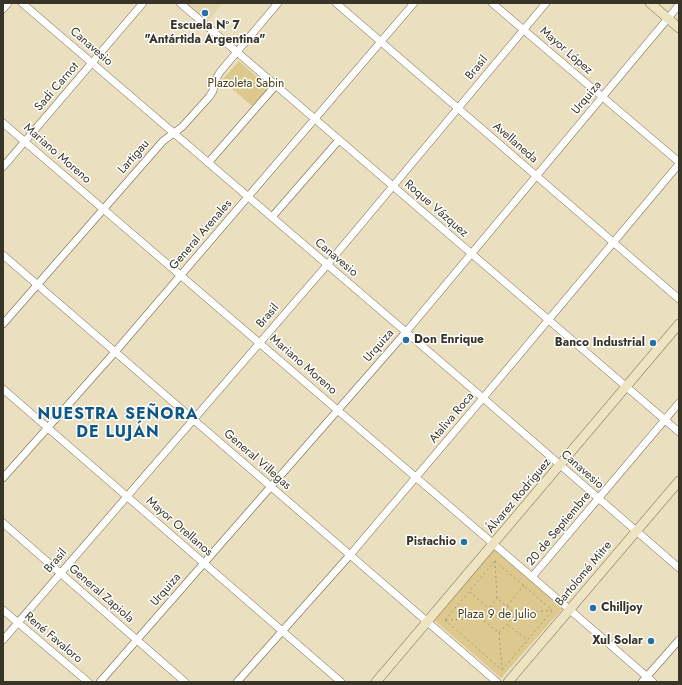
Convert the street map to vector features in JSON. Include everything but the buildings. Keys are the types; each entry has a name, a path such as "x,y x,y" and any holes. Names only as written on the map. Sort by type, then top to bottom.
{"main road":[{"path":"650,3 679,28"},
{"name":"Álvarez Rodríguez","path":"376,682 679,324"},
{"name":"Bartolomé Mitre","path":"508,682 679,481"}],"street":[{"path":"3,9 8,3"},
{"name":"Canavesio","path":"22,3 679,568"},
{"name":"Sadi Carnot","path":"3,167 143,3"},
{"name":"Roque Vázquez","path":"180,3 679,432"},
{"name":"Lartigau","path":"3,324 163,141 182,127 209,97 213,91 218,75 278,3"},
{"name":"Avellaneda","path":"336,3 679,299"},
{"name":"General Arenales","path":"3,478 115,352 414,3"},
{"name":"Mayor López","path":"492,3 679,163"},
{"name":"Brasil","path":"3,640 327,264 546,3"},
{"name":"Urquiza","path":"100,682 406,332 679,5"},
{"path":"208,163 276,86"},
{"name":"Mariano Moreno","path":"3,123 570,609 644,679 653,682"},
{"path":"272,218 339,140"},
{"name":"Ataliva Roca","path":"237,682 350,555 614,243 679,163"},
{"name":"General Villegas","path":"3,255 497,682"},
{"name":"Mayor Orellanos","path":"3,388 341,682"},
{"name":"20 de Septiembre","path":"532,577 679,403"},
{"name":"General Zapiola","path":"3,523 185,682"},
{"name":"René Favaloro","path":"3,610 88,682"},
{"path":"644,679 679,640"}],"path":[{"path":"495,561 553,610"},
{"path":"445,620 495,561"},
{"path":"481,618 497,598 495,561"},
{"path":"507,606 524,585"},
{"path":"469,591 489,608"},
{"path":"497,598 516,614"},
{"path":"499,633 516,614 553,610"},
{"path":"502,670 553,610"},
{"path":"445,620 481,618 499,633 502,670"},
{"path":"445,620 502,670"},
{"path":"507,624 528,640"}],"shaded area":[{"name":"Escuela Nº 7 \"Antártida Argentina\"","path":"184,3 223,3 207,22"}],"green space":[{"name":"Plazoleta Sabin","path":"239,61 269,88 252,106 222,80"},
{"name":"Plaza 9 de Julio","path":"494,549 563,608 501,678 434,620"}],"place":[{"name":"Escuela Nº 7 \"Antártida Argentina\"","path":"205,13"},
{"name":"Don Enrique","path":"406,340"},
{"name":"Banco Industrial","path":"653,343"},
{"name":"Pistachio","path":"464,542"},
{"name":"Chilljoy","path":"593,608"},
{"name":"Xul Solar","path":"651,641"}],"district":[{"name":"NUESTRA SEÑORA DE LUJÁN","path":"118,424"}]}
